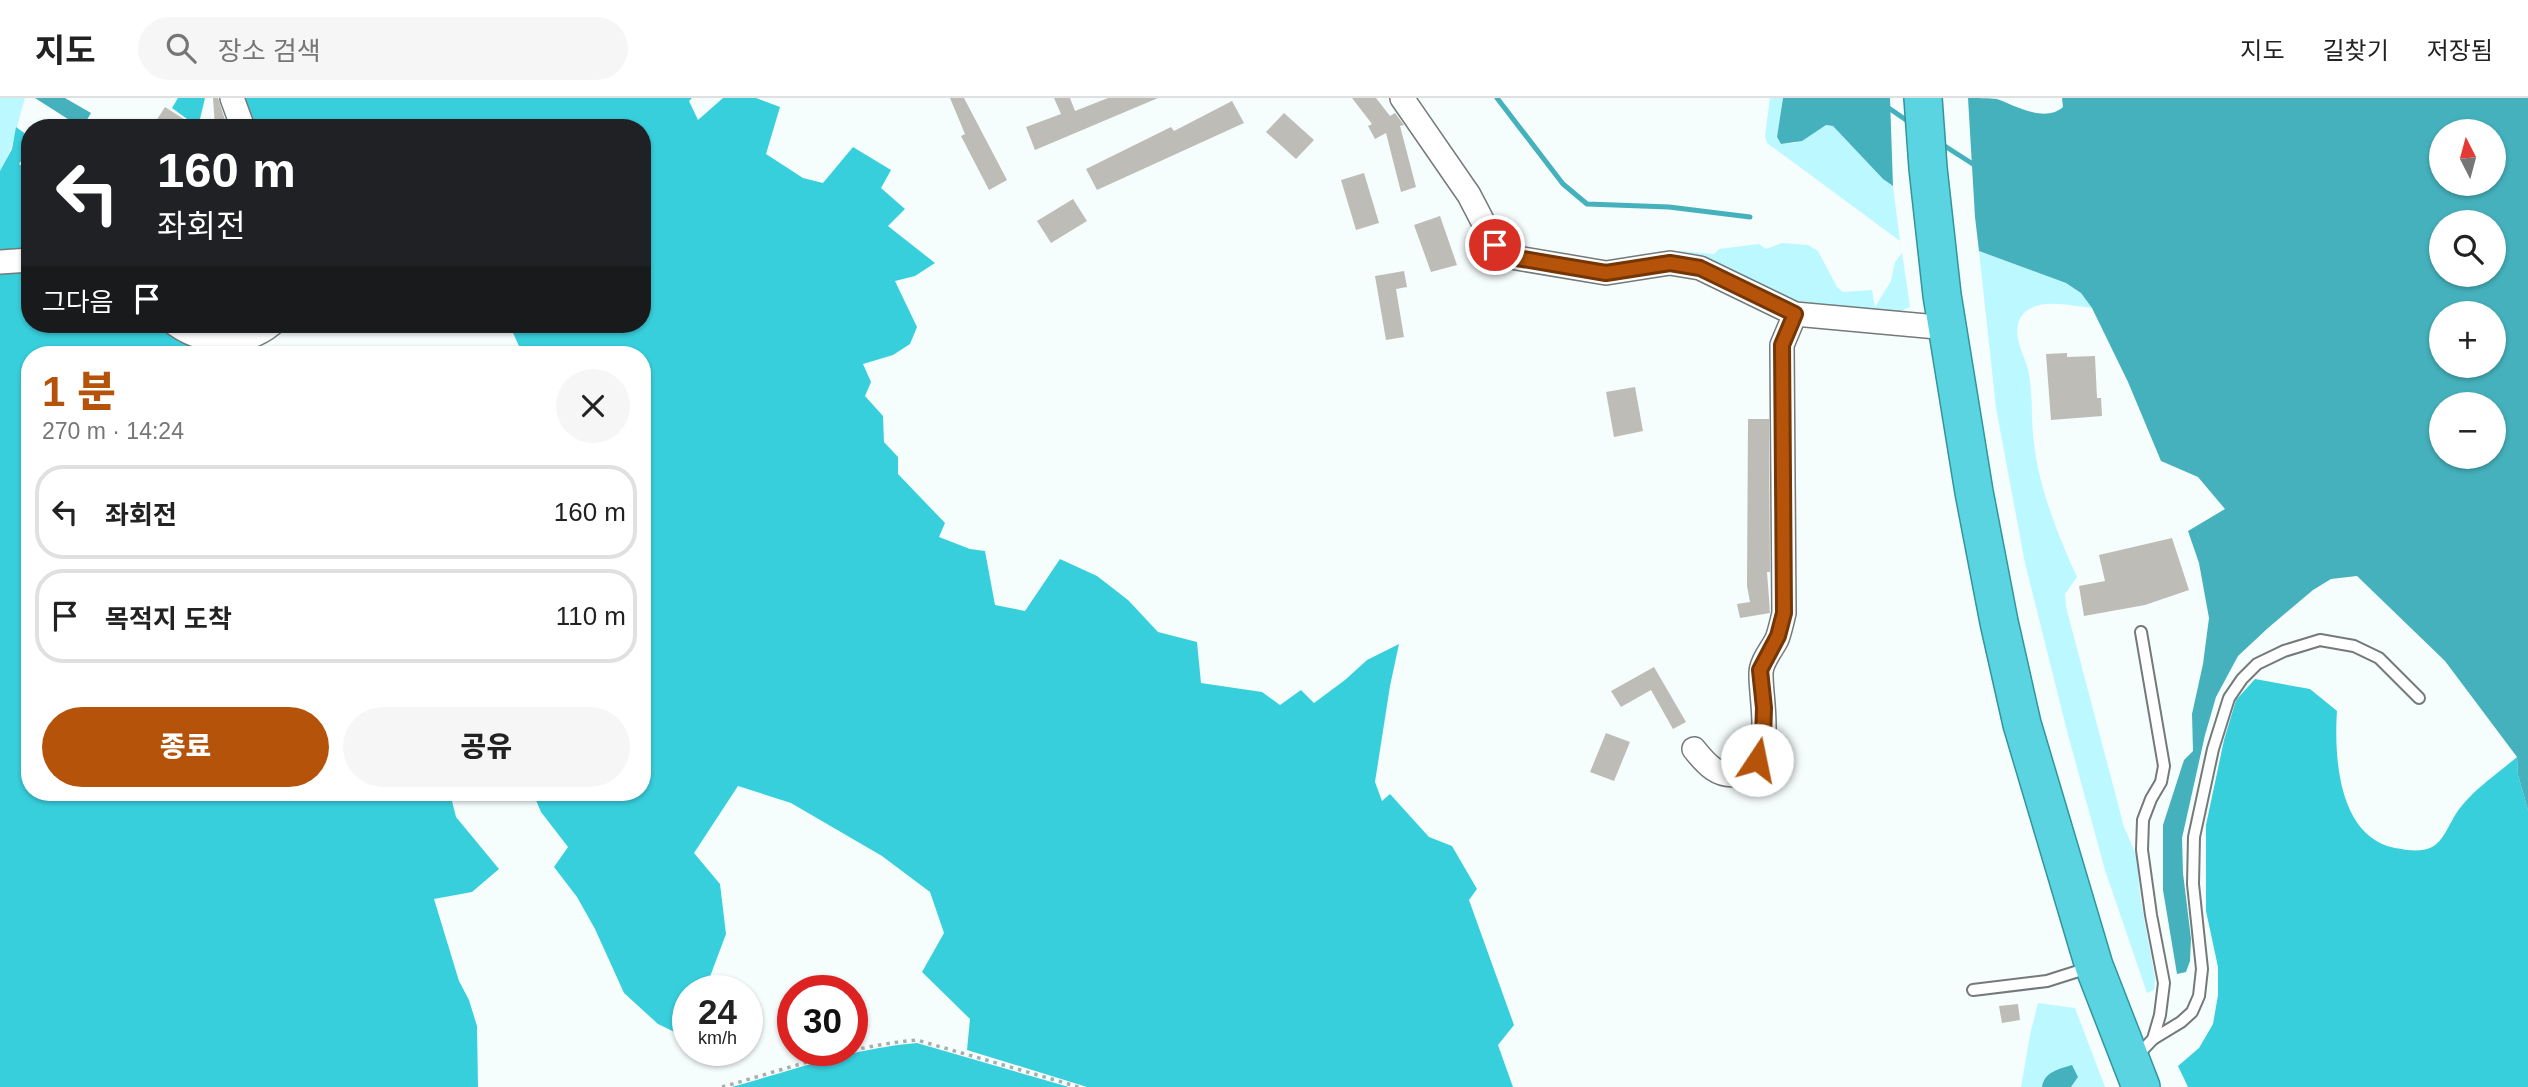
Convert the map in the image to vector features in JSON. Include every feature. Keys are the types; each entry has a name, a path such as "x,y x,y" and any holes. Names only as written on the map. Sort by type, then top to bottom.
{"highway":[{"path":"1923,98 1928,168 1945,312 1974,492 2022,724 2094,966 2141,1063"}],"street":[{"path":"232,98 240,119"},
{"path":"1402,98 1469,195 1495,245 1505,256 1606,273 1670,263 1700,268 1795,314 1945,312"},
{"path":"0,262 21,261"},
{"path":"1694,750 1707,765 1718,772 1732,775 1747,772 1757,760 1763,739 1764,708 1760,670 1778,636 1784,613 1782,345 1795,314"},
{"path":"193,333 218,341 235,341 258,333"}],"lane":[{"path":"2141,632 2164,766 2161,782 2143,820 2143,850 2164,983 2160,1015 2141,1063"},
{"path":"2141,1063 2192,1012 2199,996 2202,969 2195,908 2194,837 2213,749 2229,698 2242,678 2257,664 2284,651 2320,640 2354,646 2379,658 2419,698"},
{"path":"1973,990 2048,981 2094,966"}],"path":[{"path":"722,1087 842,1053 892,1042 917,1040 1079,1087"}],"shaded area":[{"path":"0,98 25,98 12,145 0,171"},
{"path":"35,98 65,98 91,113 87,119 68,119"},
{"path":"178,98 205,98 200,119 187,119 172,108"},
{"path":"238,98 692,98 689,101 698,120 723,98 756,98 780,107 766,154 803,178 823,183 853,147 891,170 881,188 905,209 888,226 935,263 915,276 895,281 917,327 910,344 893,355 863,364 871,382 865,396 883,416 884,442 898,457 898,474 945,523 939,537 970,549 985,551 995,605 1025,611 1060,559 1097,576 1128,600 1158,632 1197,642 1201,683 1262,692 1280,705 1301,690 1314,703 1367,660 1399,644 1375,782 1382,801 1390,794 1429,837 1452,846 1477,889 1469,900 1514,1025 1498,1045 1513,1087 1087,1087 967,1050 970,1019 922,972 944,933 930,892 882,856 791,803 738,786 694,853 720,884 726,934 711,975 672,975 672,1031 658,1024 624,993 595,929 577,897 554,867 568,847 541,812 536,801 651,801 651,346 519,346 513,333 651,333 651,119 246,119"},
{"path":"1770,98 1783,98 1777,137 1781,144 1795,143 1826,125 1833,126 1883,179 1893,186 1900,241 1767,143 1765,136"},
{"path":"1783,98 1890,98 1893,186 1883,179 1833,126 1826,125 1802,141 1781,144 1777,137"},
{"path":"1968,98 1997,99 2030,112 2048,113 2063,107 2062,98 2528,98 2528,810 2518,775 2517,757 2445,661 2357,576 2331,579 2313,590 2238,656 2216,697 2182,838 2183,873 2191,939 2190,961 2186,972 2177,974 2163,890 2163,825 2184,760 2193,751 2192,714 2203,664 2209,618 2199,563 2188,531 2225,509 2198,477 2161,461 2128,382 2092,308 2081,293 2066,283 1979,251"},
{"path":"16,127 21,131 21,258 0,259 0,171 12,149"},
{"path":"1782,243 1808,245 1818,251 1837,287 1843,292 1872,290 1875,307 1891,281 1895,262 1902,253 1910,307 1896,313 1798,306 1726,268 1670,258 1681,251 1714,254 1719,249 1759,244 1766,249"},
{"path":"1979,251 2066,283 2081,293 2092,308 2064,304 2035,306 2021,317 2017,331 2029,374 2034,444 2040,478 2077,577 2065,594 2066,607 2124,827 2137,857 2140,896 2155,978 2154,990 2147,993 2105,870 2025,563 1996,408"},
{"path":"21,266 21,333 181,333 201,346 21,346 21,801 452,801 456,817 499,869 472,892 434,899 459,981 469,1000 477,1026 478,1087 0,1087 0,267"},
{"path":"2255,679 2310,689 2337,711 2339,771 2351,812 2361,828 2376,841 2395,848 2418,850 2436,844 2467,800 2517,757 2518,775 2528,810 2528,1087 2188,1087 2178,1066 2199,1048 2213,1024 2218,995 2218,967 2206,911 2206,825 2224,740 2236,700"},
{"path":"2038,1003 2075,1008 2105,1087 2071,1087 2078,1077 2043,1081 2042,1087 2021,1087"},
{"path":"917,1043 1069,1087 732,1087 805,1066 868,1066 868,1050"},
{"path":"2072,1065 2078,1077 2071,1087 2042,1087 2049,1075"}],"building":[{"path":"213,98 218,98 225,119 214,119"},
{"path":"950,98 964,98 1007,180 989,190 961,136 965,134"},
{"path":"1054,98 1070,98 1075,111 1108,98 1158,98 1035,150 1026,127 1061,114"},
{"path":"1352,98 1376,98 1390,116 1395,113 1404,125 1400,126 1416,187 1401,192 1386,133 1375,139 1368,126 1372,124"},
{"path":"1232,101 1244,123 1097,190 1086,169 1171,127 1174,131"},
{"path":"165,107 184,119 157,119"},
{"path":"1284,113 1314,140 1296,159 1266,132"},
{"path":"1364,173 1379,223 1356,230 1341,180"},
{"path":"1073,199 1087,221 1051,243 1037,221"},
{"path":"1440,216 1457,265 1431,272 1414,225"},
{"path":"1404,271 1407,287 1396,289 1404,337 1386,340 1375,276"},
{"path":"2067,353 2067,357 2095,356 2097,398 2101,398 2102,416 2051,420 2046,354"},
{"path":"1635,387 1643,431 1614,437 1606,392"},
{"path":"1748,419 1769,419 1770,572 1767,572 1770,613 1740,618 1737,604 1750,602 1747,586"},
{"path":"2172,538 2189,590 2145,605 2084,616 2079,586 2105,581 2099,555"},
{"path":"1654,667 1686,722 1673,729 1651,690 1621,707 1611,691"},
{"path":"1606,733 1630,742 1614,781 1590,772"},
{"path":"2018,1004 2020,1020 2002,1023 1999,1006"}],"waterway":[{"path":"1497,98 1563,184 1587,204 1669,207 1750,217"},
{"path":"1874,98 1912,124"},
{"path":"1940,143 1976,166"}],"route":[{"path":"1495,245 1505,256 1606,273 1670,263 1700,268 1795,314 1782,345 1784,613 1778,636 1760,670 1764,708 1763,739 1757,760"}]}
